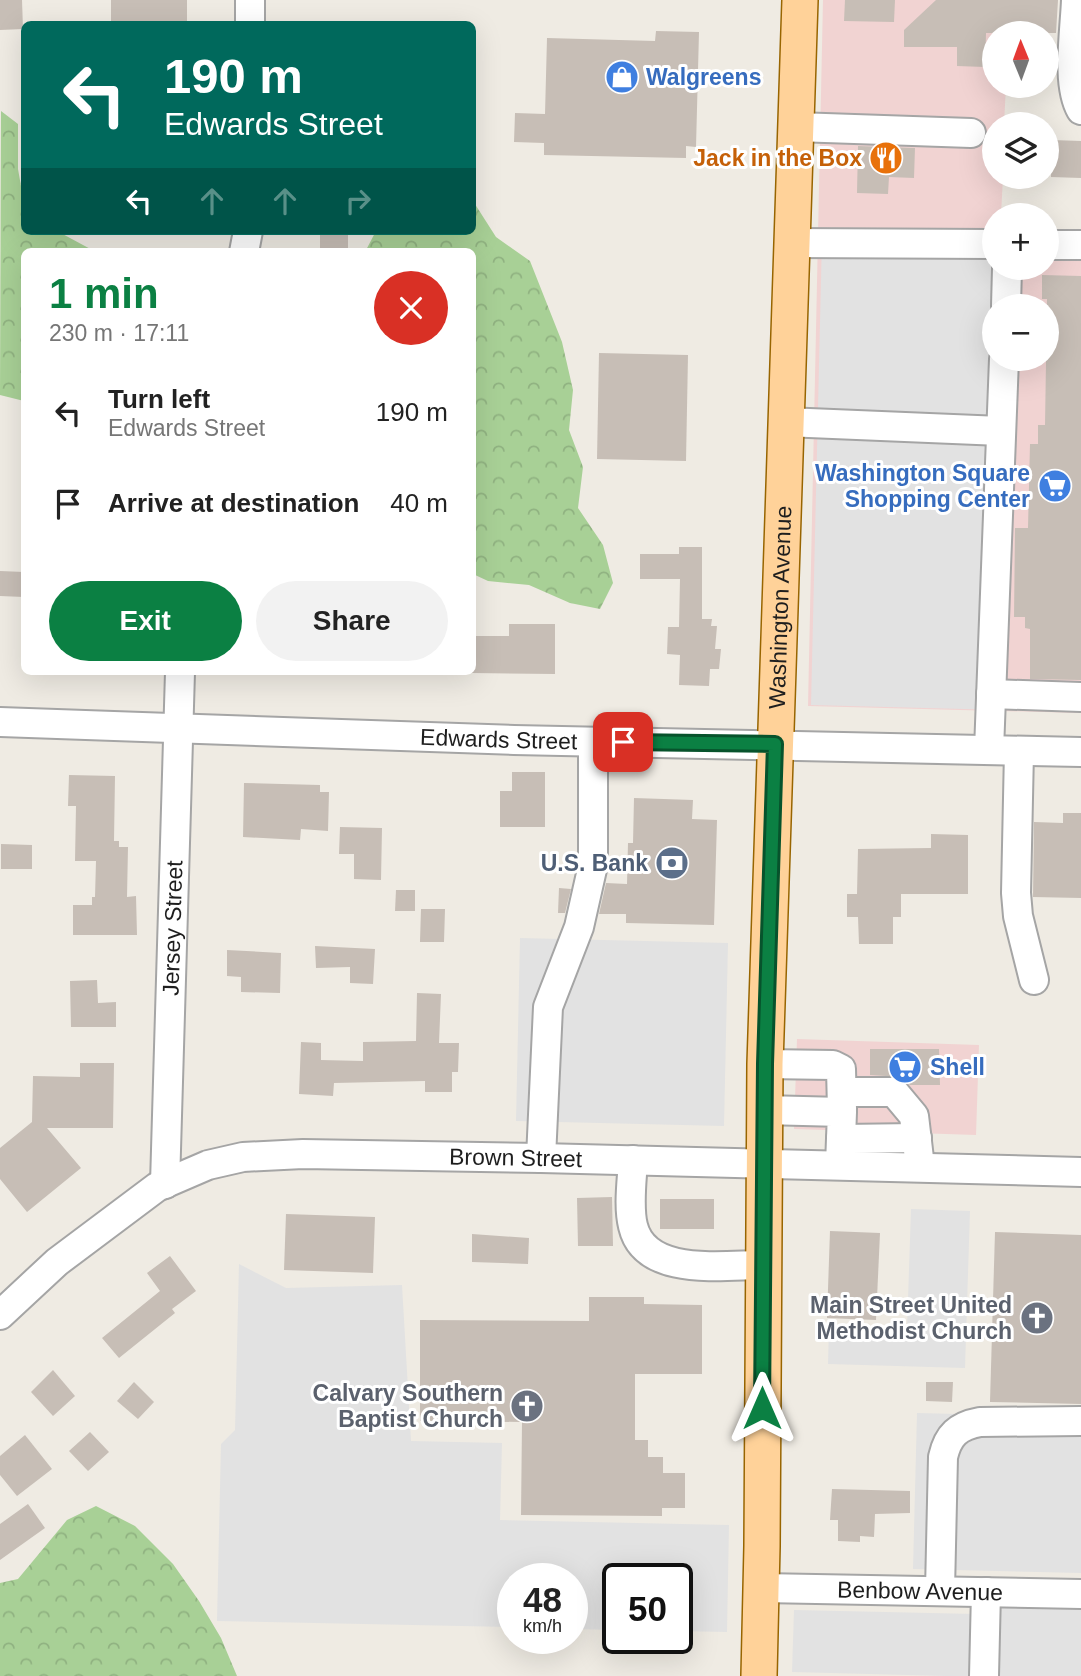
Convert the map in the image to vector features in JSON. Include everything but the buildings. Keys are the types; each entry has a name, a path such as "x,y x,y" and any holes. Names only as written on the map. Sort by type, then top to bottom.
{"main road":[{"name":"Washington Avenue","path":"759,1676 765,1064 800,0"}],"street":[{"path":"250,0 250,21"},
{"path":"1076,0 1073,84 1075,98 1081,110"},
{"path":"796,127 971,133"},
{"path":"792,243 982,244"},
{"path":"1059,245 1081,245"},
{"path":"989,750 1004,371"},
{"path":"785,422 1001,431"},
{"name":"Jersey Street","path":"165,1184 180,675"},
{"path":"991,694 1081,697"},
{"name":"Edwards Street","path":"0,722 593,742 1081,751"},
{"path":"541,1158 548,1007 579,927 593,865 593,742"},
{"path":"1019,751 1016,893 1018,916 1034,980"},
{"path":"765,1064 834,1065 841,1069 841,1127"},
{"path":"841,1127 894,1092 915,1116 920,1167"},
{"path":"764,1110 841,1127 917,1138"},
{"name":"Brown Street","path":"0,1315 57,1262 157,1187 208,1165 243,1157 303,1154 763,1162 841,1127 920,1167 1081,1172"},
{"path":"633,1160 632,1223 637,1238 651,1254 674,1264 763,1265"},
{"path":"940,1590 943,1457 952,1433 970,1423 980,1422 1081,1421"},
{"name":"Benbow Avenue","path":"761,1588 1081,1594"},
{"path":"984,1676 986,1592"}],"shaded area":[{"path":"823,0 1009,0 1008,21 982,21 982,98 1005,98 1005,112 982,112 982,189 1002,189 1002,203 982,203 982,280 1059,280 1059,257 1081,258 1081,713 808,706"},
{"path":"822,238 982,243 982,280 994,280 994,294 982,294 982,371 994,371 1002,710 811,705"},
{"path":"520,938 728,943 724,1126 516,1121"},
{"path":"797,1039 979,1045 976,1135 794,1129"},
{"path":"911,1209 970,1211 965,1368 828,1364 829,1326 907,1329"},
{"path":"239,1264 286,1288 402,1285 411,1441 502,1443 500,1520 729,1525 727,1632 693,1631 693,1563 602,1563 602,1630 588,1629 588,1563 497,1563 497,1627 217,1621 221,1444 235,1430"},
{"path":"917,1413 1081,1417 1081,1573 913,1569"},
{"path":"977,1606 1081,1609 1081,1676 792,1672 794,1610 976,1614"}],"green space":[{"path":"1,111 18,124 21,235 64,235 89,248 21,248 21,400 0,395"},
{"path":"476,206 496,237 530,261 562,342 573,390 569,430 583,467 578,508 603,545 613,583 600,609 570,603 529,585 488,581 476,575 476,248 367,248 374,235 476,235"},
{"path":"96,1506 135,1526 173,1564 221,1638 237,1676 0,1676 0,1583 18,1579 67,1520"}],"place":[{"name":"Walgreens","path":"622,77"},
{"name":"Jack in the Box","path":"886,158"},
{"name":"Washington Square Shopping Center","path":"1055,486"},
{"name":"U.S. Bank","path":"672,863"},
{"name":"Shell","path":"905,1067"},
{"name":"Main Street United Methodist Church","path":"1037,1318"},
{"name":"Calvary Southern Baptist Church","path":"527,1406"}],"route":[{"path":"623,742 775,744 763,1162 762,1408"}]}
